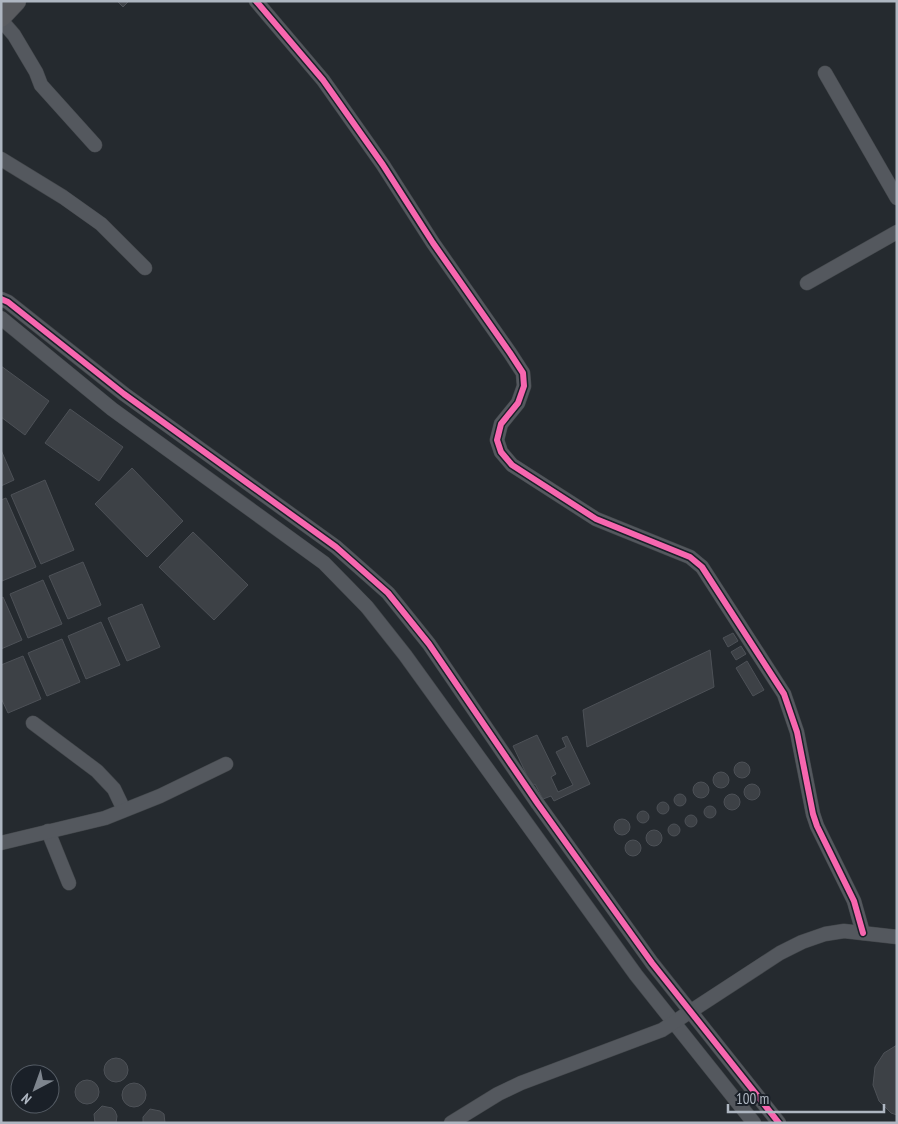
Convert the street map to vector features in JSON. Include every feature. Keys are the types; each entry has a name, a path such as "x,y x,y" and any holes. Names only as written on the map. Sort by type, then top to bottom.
{"highway":[{"path":"1,19 16,1"}],"street":[{"path":"256,1 323,80 383,165 432,243 523,373 524,386 518,403 501,424 497,440 501,452 512,465 596,519 690,557 702,567 784,694 797,732 813,814 854,901 863,933"},
{"path":"1,19 14,35 36,72 41,85 95,145"},
{"path":"825,73 897,198"},
{"path":"1,159 63,197 101,224 145,268"},
{"path":"808,283 897,232"},
{"path":"1,299 8,302 124,394 336,547 388,593 429,644 538,804 652,964 779,1123"},
{"path":"1,318 112,409 324,563 367,607 405,655 636,975 754,1123"},
{"path":"33,723 97,771 114,788 124,810"},
{"path":"1,843 105,818 160,796 226,764"},
{"path":"48,831 69,883"},
{"path":"451,1123 498,1094 521,1083 662,1030 772,958 802,942 825,934 844,931 897,936"}],"building":[{"path":"117,1 129,1 123,7"},
{"path":"1,366 49,401 25,435 1,417"},
{"path":"70,409 123,447 99,481 45,443"},
{"path":"1,450 14,480 1,486"},
{"path":"132,468 183,521 147,557 95,504"},
{"path":"45,480 74,550 41,564 11,495"},
{"path":"6,498 36,567 2,581 1,500"},
{"path":"193,532 248,585 214,620 159,567"},
{"path":"83,562 101,605 68,619 49,576"},
{"path":"43,580 62,624 28,638 10,594"},
{"path":"3,597 22,640 1,649 1,598"},
{"path":"142,604 160,647 127,661 108,618"},
{"path":"101,622 120,665 86,679 68,636"},
{"path":"733,633 738,641 728,647 723,638"},
{"path":"62,639 80,682 47,696 28,653"},
{"path":"741,646 746,654 736,660 731,652"},
{"path":"710,650 714,687 587,747 583,710"},
{"path":"23,656 41,699 8,713 1,698 1,665"},
{"path":"747,661 764,690 753,696 736,668"},
{"path":"537,735 556,774 551,777 558,792 573,785 556,752 566,747 562,738 567,736 590,784 554,801 551,796 543,799 535,784 532,786 513,746"},
{"path":"742,762 750,770 742,778 734,770"},
{"path":"721,772 729,780 721,788 713,780"},
{"path":"701,782 709,790 701,798 693,790"},
{"path":"752,784 760,792 752,800 744,792"},
{"path":"678,794 682,794 686,800 682,806 678,806 674,802 674,798"},
{"path":"732,794 740,802 732,810 724,802"},
{"path":"661,802 665,802 669,808 665,814 661,814 657,810 657,806"},
{"path":"708,806 712,806 716,812 712,818 708,818 704,814 704,810"},
{"path":"641,811 645,811 649,817 645,823 641,823 637,819 637,815"},
{"path":"689,815 693,815 697,821 693,827 689,827 685,823 685,819"},
{"path":"622,819 630,827 622,835 614,827"},
{"path":"672,824 676,824 680,830 676,836 672,836 668,832 668,828"},
{"path":"654,830 662,838 654,846 646,838"},
{"path":"633,840 641,848 633,856 625,848"},
{"path":"897,1045 897,1115 891,1113 879,1101 873,1085 875,1067 884,1053"},
{"path":"116,1058 124,1062 128,1070 124,1078 116,1082 108,1078 104,1070 108,1062"},
{"path":"87,1080 95,1084 99,1092 95,1100 87,1104 79,1100 75,1092 79,1084"},
{"path":"134,1083 142,1087 146,1095 142,1103 134,1107 126,1103 122,1095 126,1087"},
{"path":"102,1106 112,1108 115,1111 117,1116 116,1123 95,1123 94,1114"},
{"path":"150,1109 164,1114 165,1123 143,1123 143,1117"}],"cycle path":[{"path":"256,1 323,80 383,165 433,243 523,373 524,386 518,403 501,424 497,440 501,452 512,465 596,519 690,557 702,567 784,694 797,732 813,814 854,901 863,933"},
{"path":"1,299 8,302 124,394 336,547 388,593 429,644 538,804 652,963 779,1123"}]}
